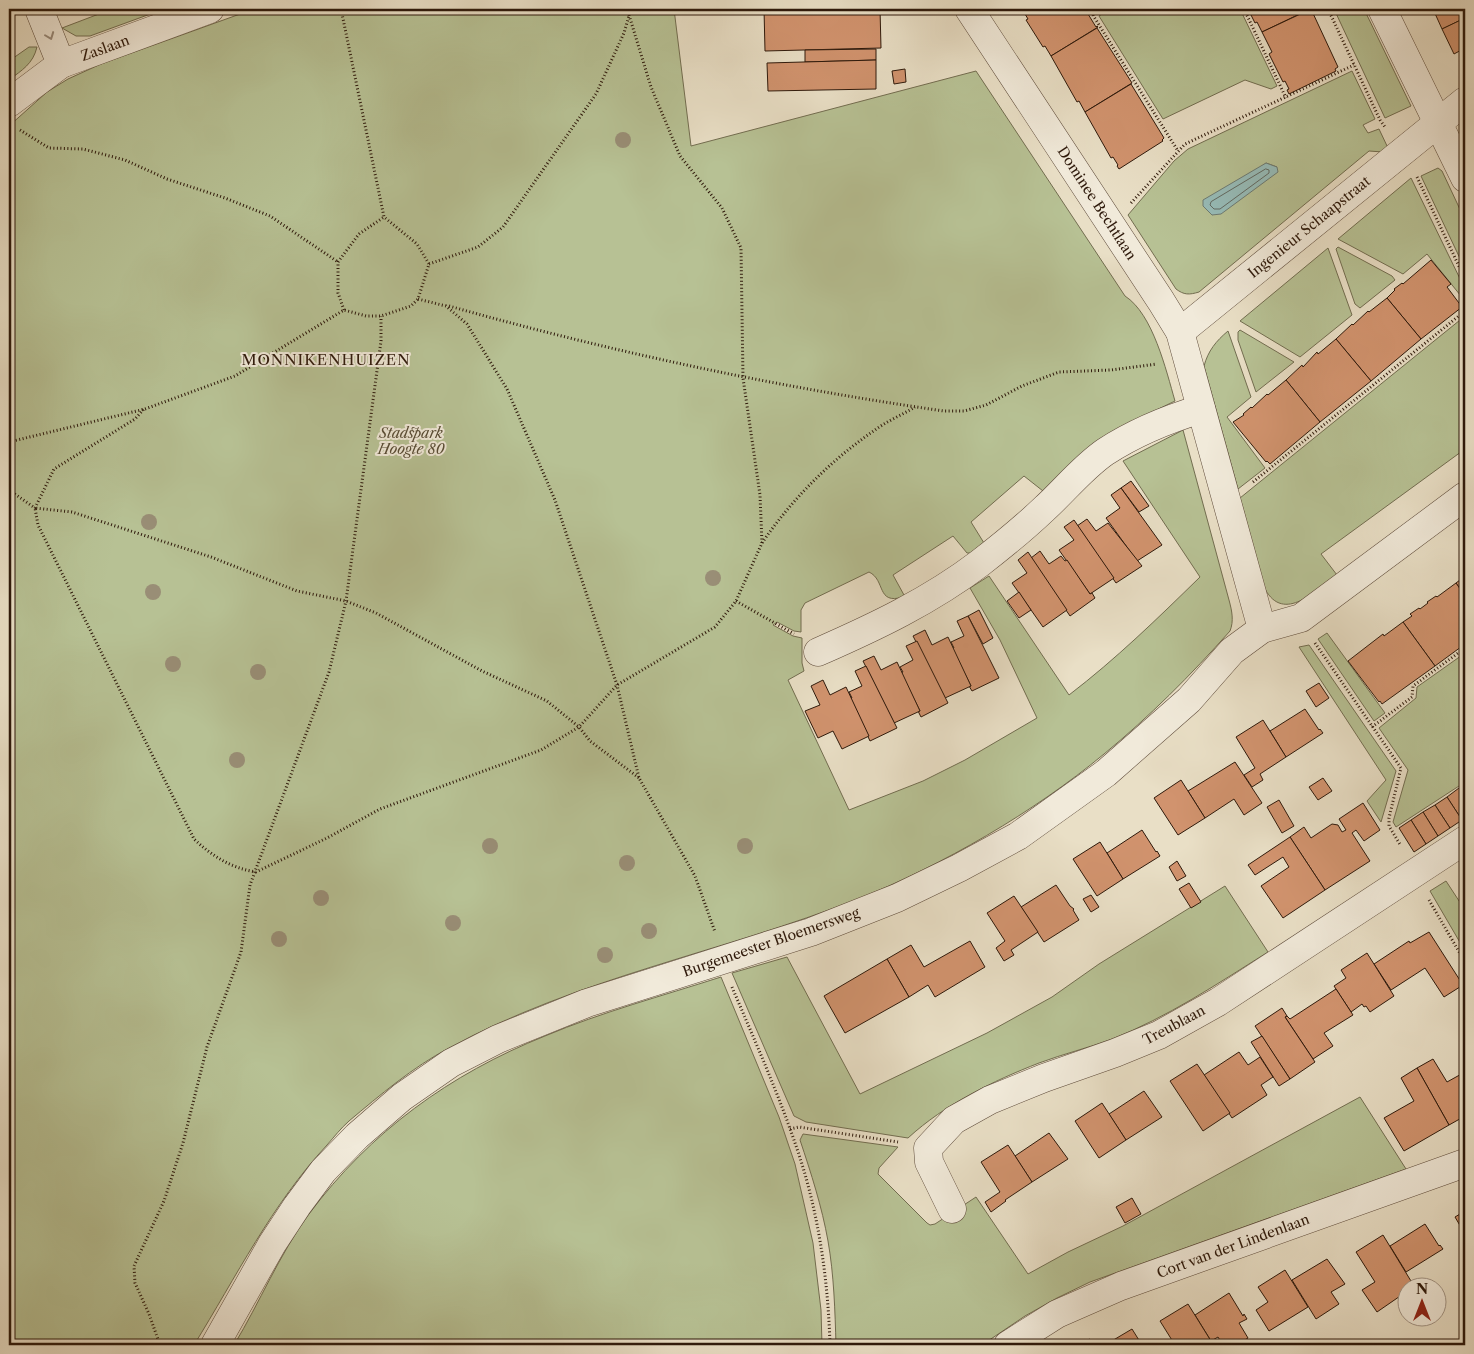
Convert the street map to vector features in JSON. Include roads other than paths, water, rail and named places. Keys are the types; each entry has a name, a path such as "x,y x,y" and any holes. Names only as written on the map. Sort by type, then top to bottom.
{"street":[{"path":"40,9 61,64"},
{"name":"Zaslaan","path":"9,103 61,64 210,9"},
{"name":"Dominee Bechtlaan","path":"969,9 1161,301 1184,345 1262,629"},
{"path":"1382,9 1465,178"},
{"name":"Ingenieur Schaapstraat","path":"1184,345 1465,101"},
{"path":"818,652 873,628 910,609 980,563 1044,509 1104,453 1176,417 1201,409"},
{"name":"Burgemeester Bloemersweg","path":"215,1345 272,1244 323,1171 357,1136 402,1097 451,1063 498,1039 587,1003 811,932 897,898 960,868 1018,836 1106,774 1190,700 1232,651 1262,629 1301,618 1465,496"},
{"name":"Treublaan","path":"952,1209 929,1162 928,1148 954,1120 990,1100 1044,1078 1115,1054 1159,1035 1218,1002 1465,840"},
{"name":"Cort van der Lindenlaan","path":"1008,1345 1057,1314 1121,1286 1465,1163"}],"water":[{"path":"1266,163 1277,167 1278,172 1221,214 1212,215 1203,206 1203,200"}],"district":[{"name":"MONNIKENHUIZEN","path":"326,360"}],"park label":[{"name":"Stadspark Hoogte 80","path":"411,442"}]}
